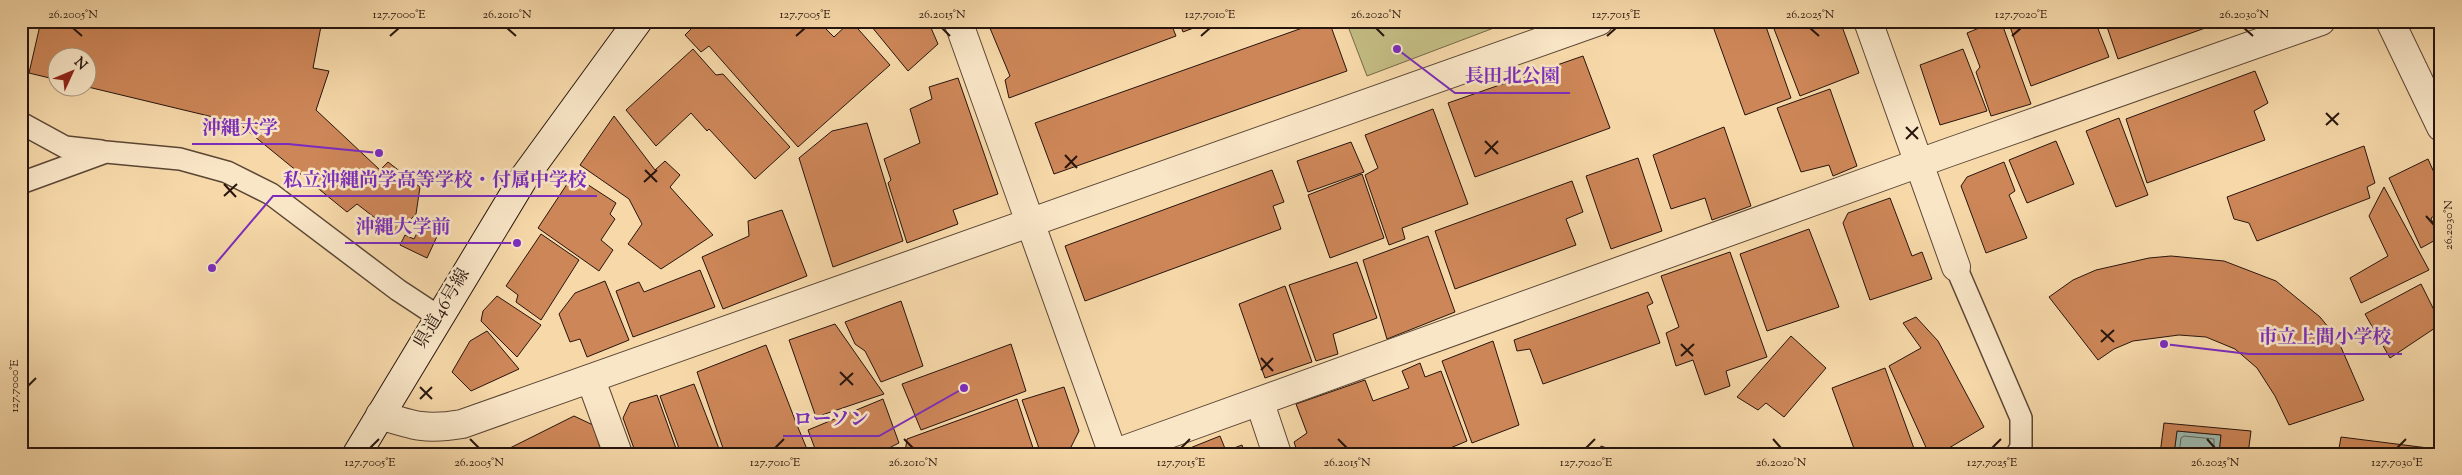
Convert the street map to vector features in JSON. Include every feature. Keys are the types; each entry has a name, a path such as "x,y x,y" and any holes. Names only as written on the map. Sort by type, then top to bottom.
{"street":[{"name":"県道46号線","path":"357,454 438,317 525,176 638,21"},
{"path":"958,21 1114,454 2321,21"},
{"path":"380,416 410,425 434,429 462,424 591,380 1599,21"},
{"path":"1868,21 1956,267"},
{"path":"2390,21 2441,128"},
{"path":"591,380 618,454"},
{"path":"1260,403 1278,454"}],"lane":[{"path":"21,123 65,147 180,159 227,172 271,194 398,290 438,317"},
{"path":"21,183 106,152"},
{"path":"1956,267 2021,418 2021,447 2018,454"}],"shaded area":[{"path":"1346,21 1507,21 1507,23 1367,76"}],"water":[{"path":"2177,431 2221,435 2219,454 2174,454"}],"building":[{"path":"41,21 322,21 313,68 329,71 316,110 380,170 388,162 420,187 416,214 396,234 357,204 347,212 238,123 98,89 98,48 48,48 48,78 29,73"},
{"path":"699,21 818,21 834,37 851,21 890,65 798,147 709,46 701,52 685,35"},
{"path":"867,21 928,21 938,44 908,71"},
{"path":"987,21 1170,21 1176,36 1009,98 1005,80 1010,76"},
{"path":"1179,21 1212,21 1183,32"},
{"path":"1322,21 1329,21 1347,71 1054,174 1035,123"},
{"path":"1711,21 1764,21 1791,98 1745,115"},
{"path":"1771,21 1840,21 1859,73 1800,96"},
{"path":"1996,21 2001,21 2031,104 1991,116 1976,72 1980,67 1967,33"},
{"path":"2008,21 2095,21 2109,57 2031,86"},
{"path":"2105,21 2225,21 2118,59"},
{"path":"693,49 716,75 723,74 790,147 755,179 709,129 707,131 691,113 656,146 626,110"},
{"path":"1963,49 1987,111 1940,125 1920,65"},
{"path":"1583,56 1610,128 1475,177 1448,103"},
{"path":"2255,71 2268,103 2254,111 2265,140 2147,183 2126,119"},
{"path":"958,78 998,194 953,210 958,224 907,243 888,183 891,180 884,159 920,143 910,109 932,99 929,87"},
{"path":"1830,89 1857,166 1833,176 1829,165 1801,172 1777,108"},
{"path":"1433,109 1468,204 1402,228 1405,239 1389,245 1365,175 1378,168 1365,135"},
{"path":"614,116 655,170 665,161 680,175 670,187 713,235 661,269 628,244 642,224 629,199 580,165"},
{"path":"2119,118 2148,195 2116,207 2086,131"},
{"path":"867,123 903,241 833,267 799,158 832,131"},
{"path":"1724,127 1751,206 1712,220 1705,198 1671,209 1653,155"},
{"path":"2056,141 2074,184 2027,203 2009,160"},
{"path":"1351,142 1364,172 1308,192 1297,161"},
{"path":"2364,146 2375,183 2367,187 2370,198 2257,241 2249,223 2234,219 2227,197"},
{"path":"1638,158 1662,231 1611,249 1586,176"},
{"path":"2428,159 2441,188 2441,212 2431,218 2439,238 2421,248 2389,178"},
{"path":"2004,162 2015,191 2009,195 2027,238 1986,253 1961,186 1967,177"},
{"path":"1272,170 1284,202 1273,206 1281,229 1085,301 1065,246"},
{"path":"1362,174 1384,238 1330,258 1308,195"},
{"path":"573,175 616,203 610,214 615,219 601,240 613,250 599,271 538,228"},
{"path":"1572,181 1583,212 1566,219 1576,245 1455,289 1435,231"},
{"path":"2384,187 2429,270 2361,303 2350,278 2388,256 2369,216"},
{"path":"1890,198 1912,256 1922,252 1932,279 1870,300 1843,223 1848,213"},
{"path":"782,210 807,276 723,309 702,257 749,236 748,221"},
{"path":"423,221 440,230 427,258 400,245 405,235 414,239"},
{"path":"1809,229 1839,307 1767,331 1740,254"},
{"path":"541,234 579,260 541,320 516,302 518,295 506,286"},
{"path":"1428,236 1455,312 1387,339 1363,260"},
{"path":"1730,252 1767,357 1726,371 1730,386 1705,395 1693,360 1676,366 1666,333 1679,327 1661,276"},
{"path":"2171,256 2224,261 2276,281 2320,317 2337,338 2364,400 2289,425 2275,396 2257,368 2235,349 2206,337 2179,335 2133,341 2114,349 2098,360 2049,297 2073,280 2096,270 2149,258"},
{"path":"1357,262 1377,318 1333,334 1338,354 1316,361 1289,285"},
{"path":"700,270 715,307 633,337 616,291 639,282 644,292"},
{"path":"605,281 629,340 587,357 580,339 570,342 559,314 575,293"},
{"path":"2421,284 2441,324 2390,358 2365,314"},
{"path":"1285,286 1312,362 1265,378 1239,304"},
{"path":"1648,292 1653,303 1647,306 1660,343 1543,384 1530,349 1517,351 1514,340"},
{"path":"497,296 541,325 517,357 481,321 483,311"},
{"path":"901,301 923,366 881,382 865,351 855,344 845,322"},
{"path":"1916,317 1938,341 1984,427 1939,454 1929,454 1889,366 1921,348 1903,323"},
{"path":"835,324 884,394 816,417 789,340"},
{"path":"487,331 519,369 471,391 452,372 470,341"},
{"path":"1791,336 1826,368 1784,417 1766,403 1758,410 1737,397"},
{"path":"1493,341 1519,425 1472,443 1442,361"},
{"path":"1011,344 1026,391 921,430 902,384"},
{"path":"766,345 809,454 725,454 697,372"},
{"path":"1420,363 1425,377 1441,371 1467,441 1436,454 1298,454 1294,442 1307,433 1296,404 1365,380 1373,401 1409,388 1402,371"},
{"path":"1885,368 1916,454 1856,454 1832,388"},
{"path":"694,384 721,454 681,454 660,396"},
{"path":"1064,387 1079,431 1069,451 1041,454 1022,400"},
{"path":"657,395 678,454 636,454 623,418 630,403"},
{"path":"883,399 899,443 877,454 817,454 808,430"},
{"path":"1017,399 1033,448 1018,454 901,454 905,452 907,439"},
{"path":"574,416 593,425 602,454 498,454"},
{"path":"2164,423 2251,431 2248,454 2219,454 2221,435 2177,431 2174,454 2160,454"},
{"path":"1220,436 1226,451 1242,445 1245,454 1175,454"},
{"path":"2341,437 2428,448 2427,454 2338,454"},
{"path":"1601,446 1624,454 1598,454"}],"place":[{"name":"長田北公園","path":"1397,49"},
{"name":"沖縄大学","path":"379,153"},
{"name":"沖縄大学前","path":"517,243"},
{"name":"私立沖縄尚学高等学校・付属中学校","path":"212,268"},
{"name":"市立上間小学校","path":"2164,344"},
{"name":"ローソン","path":"964,388"}]}
